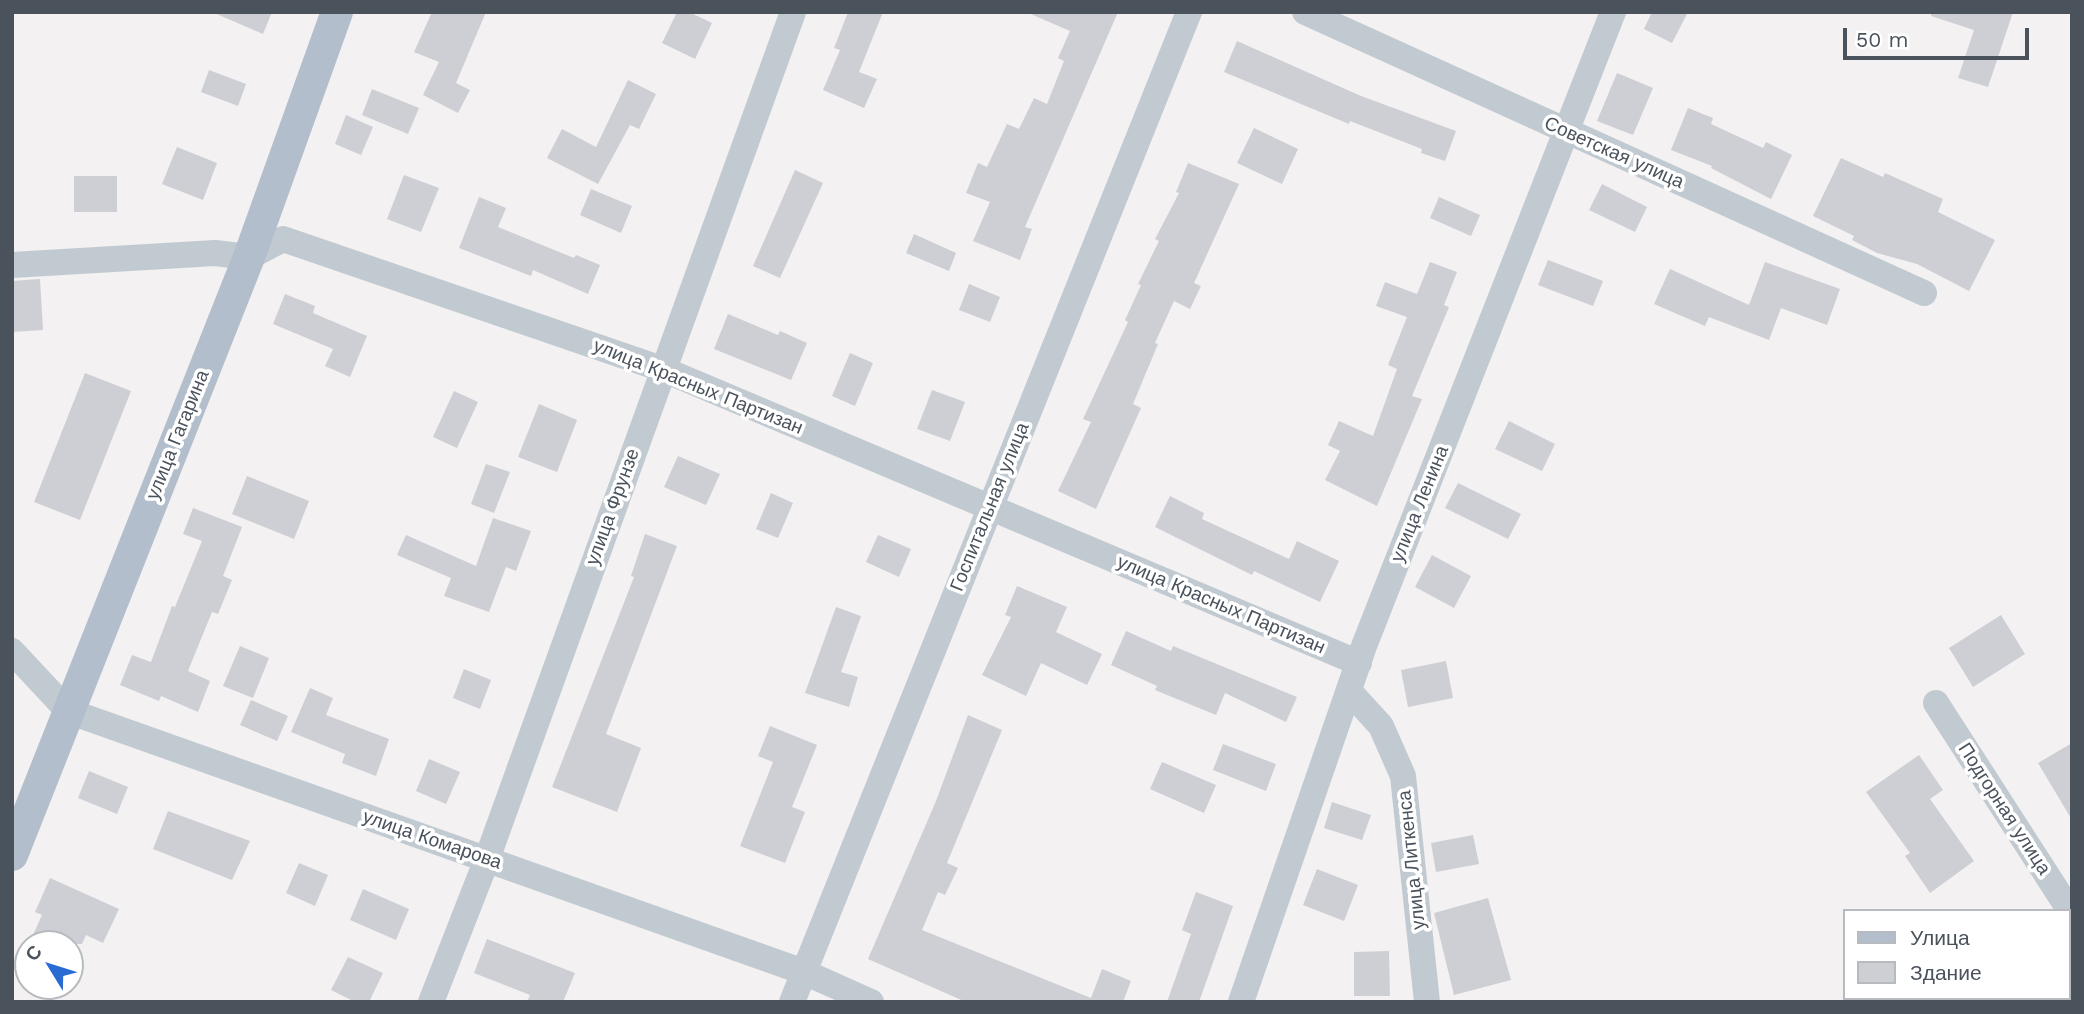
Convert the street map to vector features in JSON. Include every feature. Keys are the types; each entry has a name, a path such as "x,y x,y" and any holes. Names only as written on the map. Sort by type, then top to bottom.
{"main road":[{"name":"улица Гагарина","path":"12,855 249,257 337,12"}],"street":[{"name":"улица Фрунзе","path":"431,1002 487,859 793,12"},
{"name":"Госпитальная улица","path":"792,1002 1189,12"},
{"name":"Советская улица","path":"1305,12 1924,293"},
{"name":"улица Ленина","path":"1241,1002 1359,663 1613,12"},
{"name":"улица Красных Партизан","path":"249,257 283,239 662,369 1359,663"},
{"path":"12,265 215,253 249,257"},
{"name":"улица Комарова","path":"12,651 68,711 804,972 872,1002"},
{"name":"улица Литкенса","path":"1350,692 1381,726 1403,776 1427,1002"},
{"name":"Подгорная улица","path":"1936,704 2069,909"}],"building":[{"path":"212,12 272,12 263,34"},
{"path":"432,12 486,12 456,83 470,90 458,113 423,95 439,62 414,52"},
{"path":"677,12 689,12 712,23 695,59 662,43"},
{"path":"848,12 883,12 859,72 877,79 864,108 823,90 840,50 834,48"},
{"path":"1026,12 1118,12 1025,227 1032,229 1020,260 973,241 990,202 966,193 978,163 987,167 1007,124 1019,129 1034,98 1047,104 1064,61 1058,58 1070,31"},
{"path":"1652,12 1688,12 1672,43 1644,29"},
{"path":"1931,12 2013,12 1988,87 1958,78 1974,30 1931,16"},
{"path":"1237,41 1361,96 1456,131 1445,161 1421,153 1422,149 1350,121 1349,124 1224,72"},
{"path":"209,70 246,84 238,106 201,92"},
{"path":"1617,73 1653,88 1633,135 1597,121"},
{"path":"628,80 656,94 639,129 630,125 598,184 547,158 562,129 596,147"},
{"path":"372,89 419,108 408,134 362,115"},
{"path":"1688,108 1713,118 1711,124 1763,148 1766,142 1792,155 1771,199 1711,168 1712,166 1671,150"},
{"path":"346,115 373,127 361,155 335,144"},
{"path":"1254,128 1298,149 1282,184 1237,163"},
{"path":"177,147 217,163 203,200 162,184"},
{"path":"1841,158 1883,177 1885,173 1943,199 1938,212 1995,240 1969,291 1917,264 1877,253 1852,240 1854,236 1813,216"},
{"path":"1188,163 1239,184 1194,283 1201,286 1190,309 1174,301 1155,343 1158,344 1133,404 1141,408 1096,509 1058,491 1091,422 1083,419 1128,322 1125,320 1141,285 1138,284 1159,241 1155,239 1179,193 1176,192"},
{"path":"795,170 823,183 780,278 753,266"},
{"path":"404,175 439,188 421,232 387,219"},
{"path":"74,176 117,176 117,212 74,212"},
{"path":"1602,184 1647,207 1635,232 1589,210"},
{"path":"591,189 632,206 621,233 580,215"},
{"path":"479,197 506,208 498,227 574,258 576,255 600,265 588,294 533,270 531,276 459,248"},
{"path":"1439,197 1480,215 1471,236 1430,218"},
{"path":"914,234 956,253 949,271 906,253"},
{"path":"1548,260 1603,281 1593,306 1538,285"},
{"path":"1430,262 1457,272 1444,305 1449,307 1412,396 1422,399 1377,506 1325,480 1340,451 1328,445 1339,421 1373,436 1397,369 1388,365 1407,317 1376,306 1385,282 1417,294"},
{"path":"1765,262 1840,289 1827,325 1781,308 1769,340 1709,317 1705,326 1654,304 1670,269 1749,305"},
{"path":"40,279 43,330 12,332 12,281"},
{"path":"969,284 1000,297 990,322 959,310"},
{"path":"285,294 315,306 313,313 367,336 350,377 325,366 333,349 273,324"},
{"path":"728,314 778,335 780,331 807,343 791,380 714,349"},
{"path":"850,353 873,363 855,406 832,396"},
{"path":"85,373 131,391 80,520 34,502"},
{"path":"932,390 965,402 950,441 917,429"},
{"path":"454,391 478,402 457,448 433,437"},
{"path":"539,404 577,420 557,472 518,457"},
{"path":"1509,421 1555,444 1542,471 1495,449"},
{"path":"678,456 720,474 706,505 664,487"},
{"path":"486,464 510,472 494,513 471,504"},
{"path":"247,476 309,501 294,539 232,514"},
{"path":"1458,483 1521,514 1508,539 1445,508"},
{"path":"771,493 793,503 778,538 756,529"},
{"path":"1170,496 1204,513 1202,519 1289,559 1297,541 1339,561 1320,602 1254,571 1252,575 1155,527"},
{"path":"193,508 242,527 223,576 232,580 218,614 212,612 188,671 210,681 198,712 161,696 159,701 120,685 132,655 151,662 172,606 175,607 202,541 183,534"},
{"path":"493,518 531,531 516,571 506,567 489,612 444,596 451,578 397,555 406,535 476,566"},
{"path":"645,534 677,546 606,734 641,748 617,812 552,787 634,577 631,576"},
{"path":"878,535 911,549 899,577 866,562"},
{"path":"1432,555 1471,576 1454,608 1415,587"},
{"path":"1017,586 1067,607 1056,632 1102,654 1087,685 1041,663 1026,696 982,675 1011,617 1005,615"},
{"path":"836,607 861,616 841,672 858,677 849,707 805,693"},
{"path":"2001,615 2025,654 1973,687 1949,648"},
{"path":"1126,631 1171,651 1173,646 1297,697 1286,722 1225,693 1216,715 1155,690 1157,686 1111,665"},
{"path":"240,646 269,658 253,698 223,686"},
{"path":"1446,661 1453,698 1408,707 1401,670"},
{"path":"464,669 491,680 480,709 453,698"},
{"path":"310,688 333,698 326,715 389,739 376,776 342,763 345,754 291,732"},
{"path":"251,700 288,716 277,741 240,725"},
{"path":"968,715 1002,730 947,863 958,868 945,895 938,892 922,930 1091,998 1102,969 1131,981 1123,1002 966,1002 868,959 936,801"},
{"path":"770,726 817,745 792,807 805,812 785,863 740,846 773,762 758,756"},
{"path":"2072,743 2072,820 2038,763"},
{"path":"1223,744 1276,764 1266,791 1213,770"},
{"path":"1919,755 1943,790 1930,799 1974,861 1930,893 1905,856 1910,853 1866,792"},
{"path":"429,759 460,772 446,804 416,791"},
{"path":"1162,762 1216,785 1204,813 1150,789"},
{"path":"89,771 128,787 117,814 78,798"},
{"path":"1332,802 1371,815 1362,840 1324,828"},
{"path":"168,811 250,841 232,880 153,849"},
{"path":"1473,835 1479,864 1436,872 1431,843"},
{"path":"299,863 328,875 315,906 286,893"},
{"path":"1317,869 1358,885 1344,921 1303,905"},
{"path":"50,878 119,909 103,943 86,935 84,940 84,930 35,930 42,915 35,912"},
{"path":"363,889 409,909 396,940 350,920"},
{"path":"1196,892 1233,906 1199,1002 1167,1002 1191,934 1182,930"},
{"path":"1488,898 1511,980 1454,995 1434,913"},
{"path":"487,939 575,973 563,1002 527,1002 530,995 474,973"},
{"path":"1389,951 1390,996 1354,996 1354,952"},
{"path":"348,957 383,973 369,1002 355,1002 331,990"}]}
